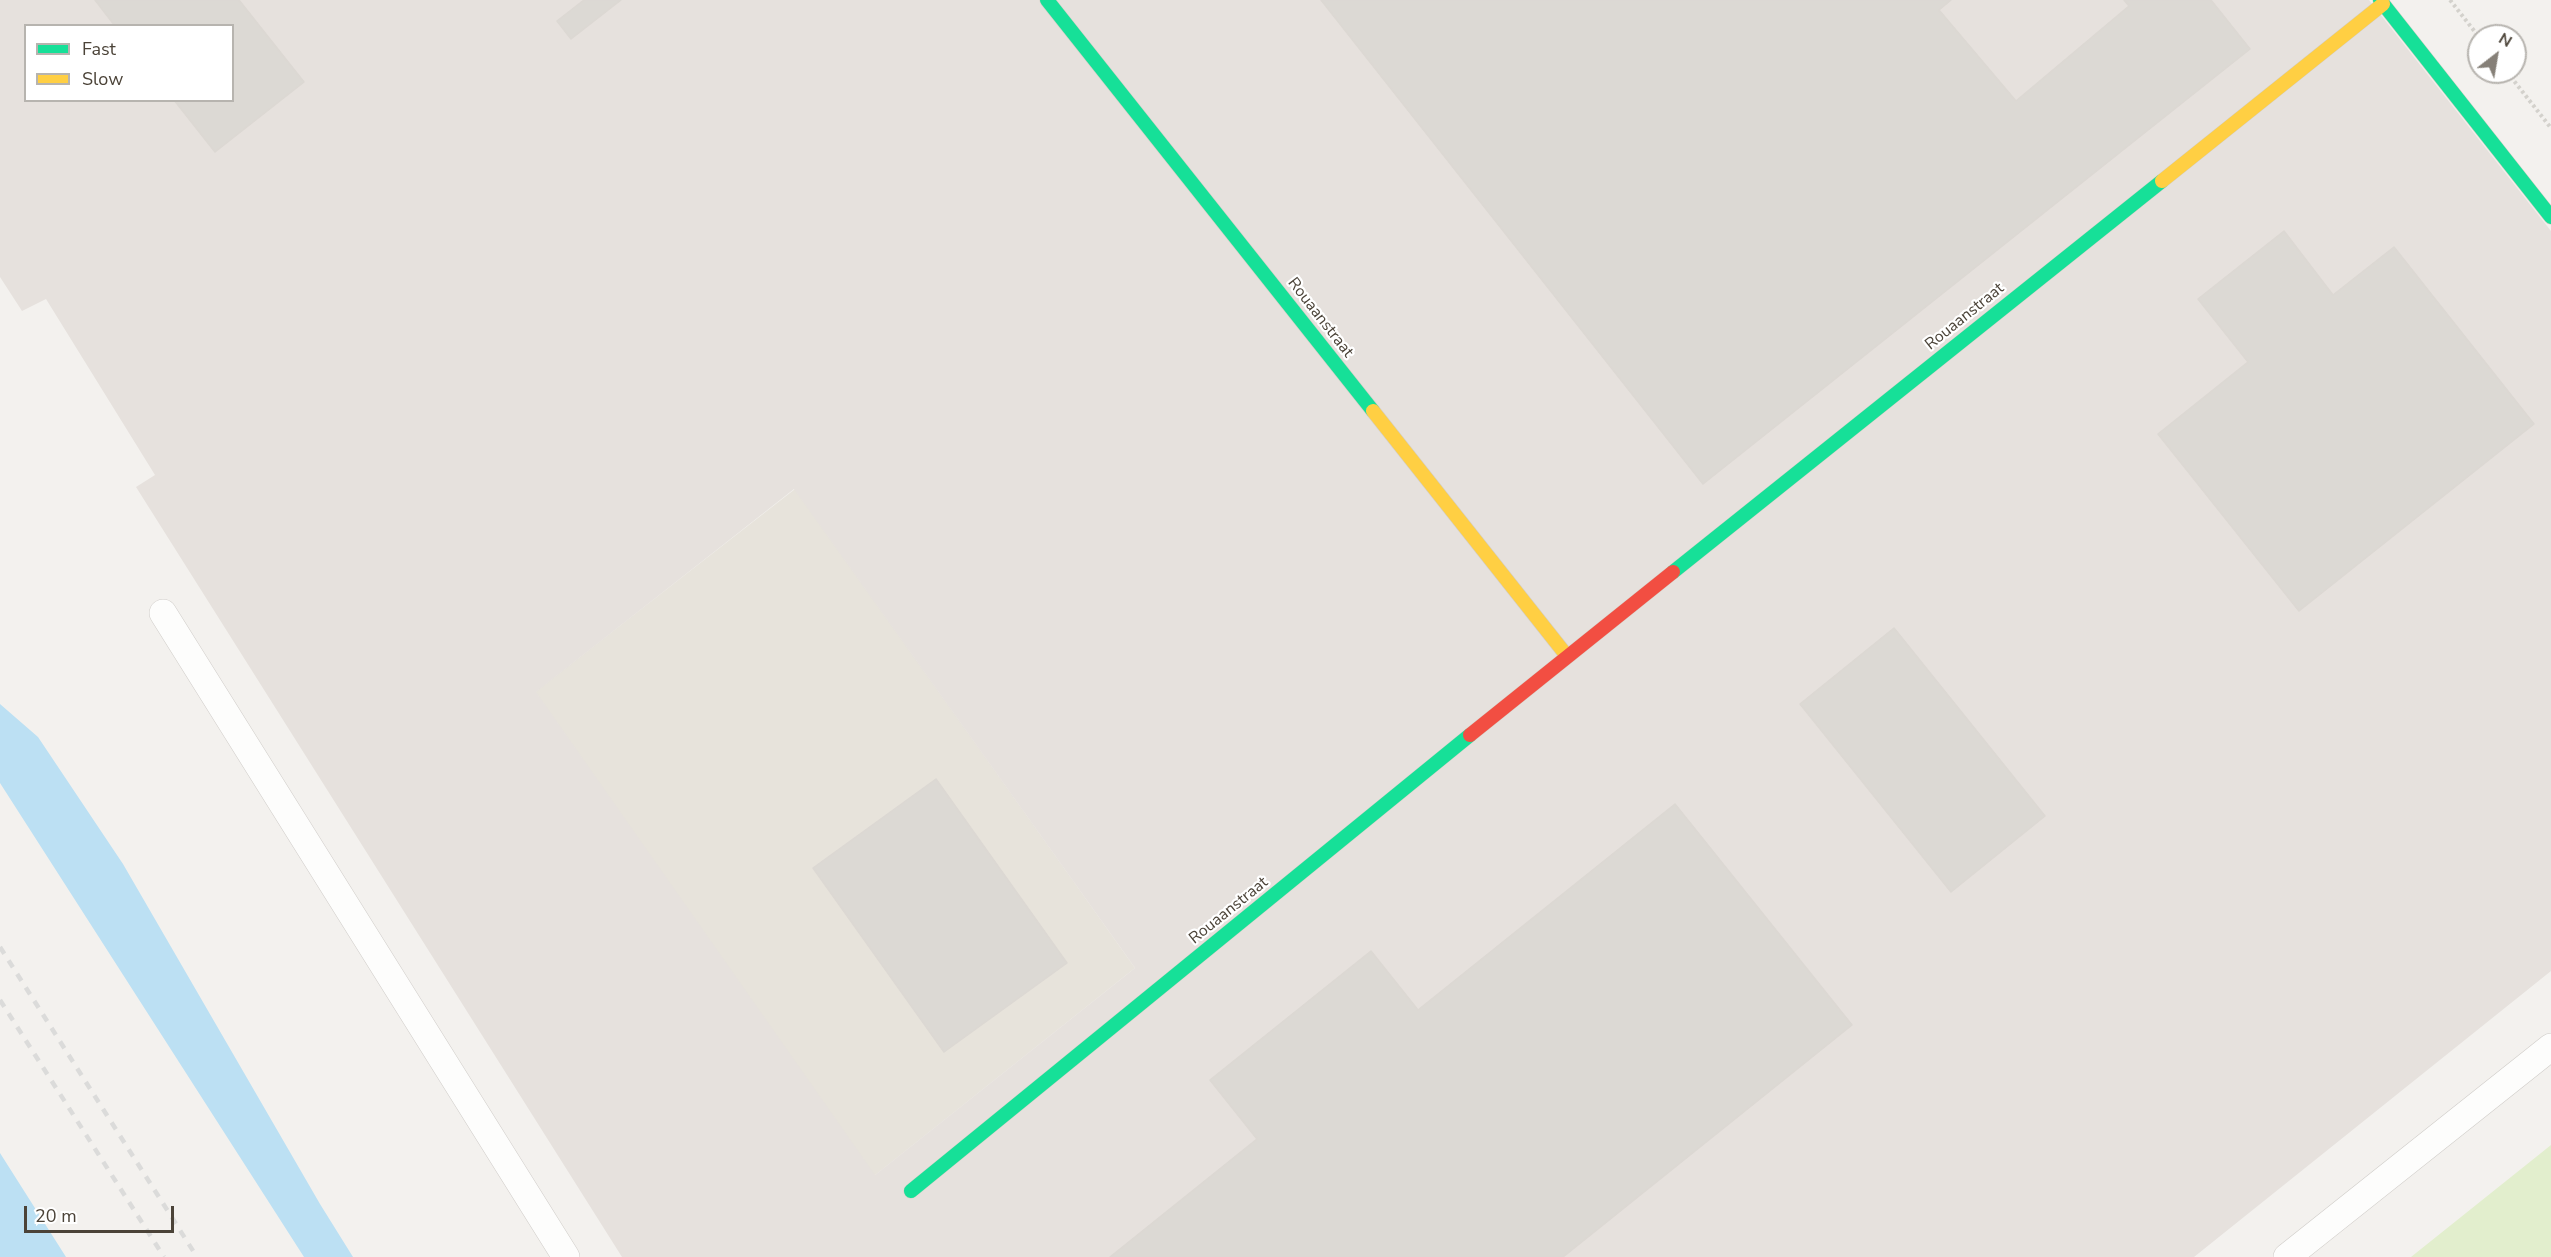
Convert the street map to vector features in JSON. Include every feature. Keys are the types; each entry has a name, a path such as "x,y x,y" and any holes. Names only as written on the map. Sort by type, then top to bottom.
{"street":[{"name":"Rouaanstraat","path":"1047,0 1567,656"},
{"name":"Rouaanstraat","path":"911,1191 1567,656 2381,2"},
{"path":"2381,2 2551,217"}],"lane":[{"path":"163,613 566,1257"},
{"path":"2287,1257 2551,1047"}],"path":[{"path":"2450,0 2469,24"},
{"path":"2516,84 2551,128"}],"shaded area":[{"path":"0,0 2369,0 2551,231 2551,971 2194,1257 622,1257 136,487 155,475 46,299 22,311 0,277","holes":["794,489 1135,968 875,1175 536,692"]},
{"path":"795,489 1135,968 874,1176 535,692"}],"green space":[{"path":"2551,1145 2551,1257 2411,1257"}],"water":[{"path":"0,704 38,737 123,864 353,1257 304,1257 0,783"},
{"path":"0,1153 66,1257 0,1257"}],"building":[{"path":"95,0 239,0 304,82 215,152 176,102 234,102 234,24 113,24"},
{"path":"584,0 621,0 571,39 557,21"},
{"path":"1321,0 1951,0 1939,10 2016,101 2129,6 2124,0 2211,0 2250,49 1703,484"},
{"path":"2284,231 2333,295 2394,247 2534,424 2299,611 2158,434 2248,362 2198,299"},
{"path":"1894,628 2045,816 1951,892 1800,704"},
{"path":"936,779 1067,963 944,1052 813,868"},
{"path":"1675,804 1852,1025 1563,1257 1110,1257 1257,1139 1210,1080 1371,951 1418,1010"}],"railway":[{"path":"0,947 197,1257"},
{"path":"0,1000 164,1257"}],"traffic: fast":[{"path":"1047,0 1373,411"},
{"path":"2380,0 2551,217"},
{"path":"1673,572 2162,181"},
{"path":"911,1191 1470,735"}],"traffic: slow":[{"path":"2162,181 2383,4"},
{"path":"1373,411 1567,656"}],"traffic: jam":[{"path":"1470,735 1673,572"}]}
